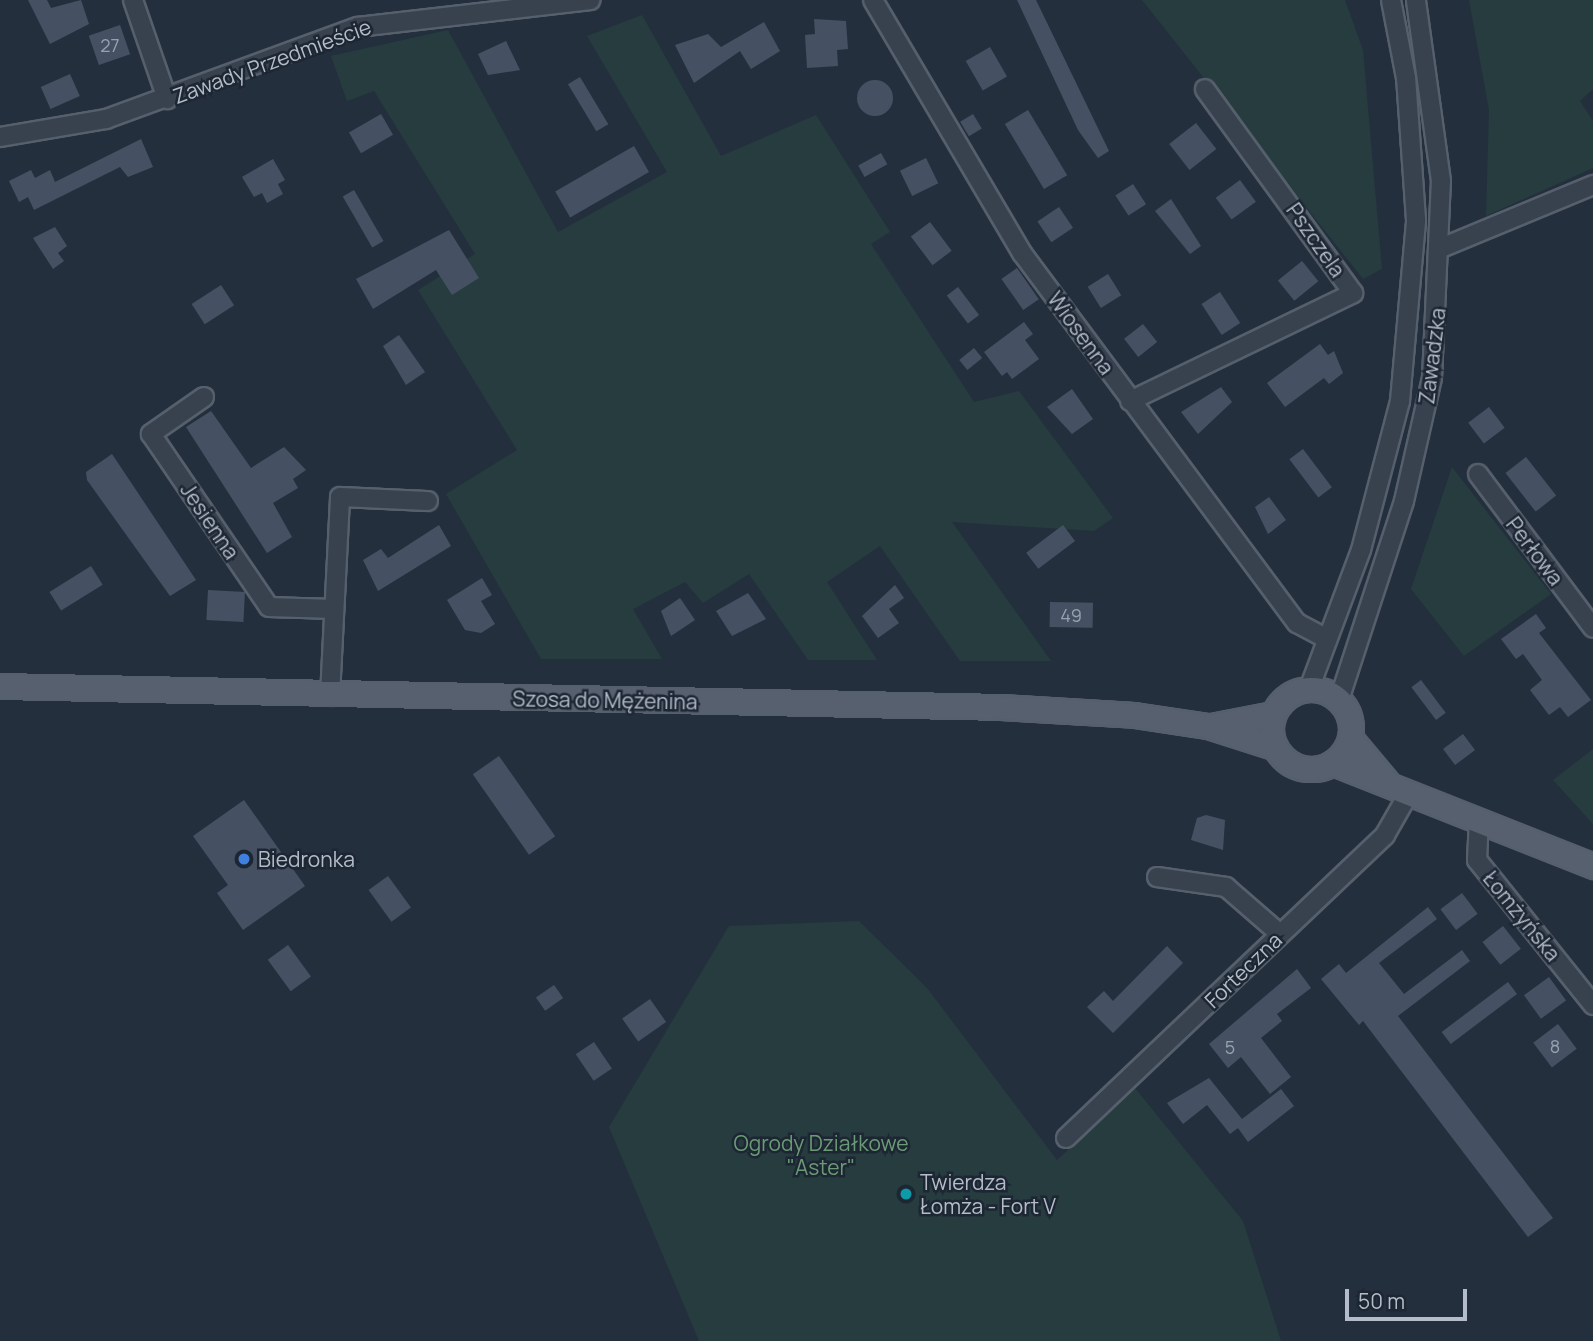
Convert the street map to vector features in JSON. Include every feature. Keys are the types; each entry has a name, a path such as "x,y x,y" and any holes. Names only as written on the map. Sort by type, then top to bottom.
{"main road":[{"name":"Szosa do Mężenina","path":"0,686 330,696 1001,707 1208,726 1274,747"},
{"path":"1333,763 1350,738 1350,718 1339,700 1309,689 1281,701 1273,714 1274,747 1300,768 1333,763 1387,782 1593,866"},
{"name":"Szosa do Mężenina","path":"1208,726 1273,714"},
{"path":"1350,738 1387,782"}],"street":[{"path":"133,0 167,99"},
{"name":"Zawady Przedmieście","path":"0,137 34,136 167,99 358,27 514,3 590,0"},
{"name":"Wiosenna","path":"873,0 968,170 1130,401 1297,623 1325,638"},
{"name":"Zawadzka","path":"1309,689 1378,492 1400,401 1415,255 1406,78 1391,0"},
{"name":"Zawadzka","path":"1339,700 1404,501 1432,378 1441,247 1436,113 1416,0"},
{"name":"Pszczela","path":"1130,401 1353,293 1205,89"},
{"path":"1441,247 1593,185"},
{"name":"Jesienna","path":"204,397 151,434 268,607 334,609"},
{"name":"Perłowa","path":"1478,474 1593,628"},
{"path":"1378,492 1404,501"},
{"path":"330,696 340,498 428,501"},
{"name":"Forteczna","path":"1066,1138 1385,835 1409,793"},
{"name":"Łomżyńska","path":"1479,820 1477,860 1593,1005"},
{"path":"1157,877 1226,887 1280,934"}],"green space":[{"path":"1142,0 1345,0 1363,50 1382,269 1363,279"},
{"path":"1469,0 1593,0 1593,89 1580,101 1593,121 1593,168 1486,216 1489,110"},
{"path":"642,15 721,156 816,115 890,232 871,244 974,402 1019,391 1113,518 1094,531 952,522 1051,661 960,661 880,546 827,582 877,660 808,660 749,574 703,603 685,582 633,609 662,659 541,659 446,494 517,450 418,290 475,254 374,91 347,101 331,56 448,30 558,232 667,172 587,36"},
{"path":"1452,467 1551,594 1464,656 1411,589"},
{"path":"1593,749 1593,824 1553,780"},
{"name":"Ogrody Działkowe \"Aster\"","path":"859,921 927,988 1057,1160 1135,1088 1243,1221 1281,1341 699,1341 609,1127 729,926"}],"building":[{"path":"28,0 47,0 51,8 81,0 89,24 50,44"},
{"path":"1017,0 1036,0 1109,151 1098,158 1078,130"},
{"path":"814,19 846,21 848,49 837,50 838,66 807,68 805,35 815,34"},
{"path":"764,22 780,51 751,69 740,51 694,83 675,45 708,34 721,47"},
{"path":"120,25 130,54 99,65 89,36"},
{"path":"506,41 520,70 488,75 478,54"},
{"path":"990,47 1007,76 983,90 966,61"},
{"path":"70,74 80,96 51,109 41,87"},
{"path":"580,77 608,124 596,131 568,84"},
{"path":"875,80 887,86 893,98 887,110 875,116 863,110 857,98 863,86"},
{"path":"1028,110 1067,175 1044,189 1005,124"},
{"path":"381,114 393,135 361,153 349,132"},
{"path":"973,114 982,129 969,136 960,122"},
{"path":"1196,123 1216,149 1190,170 1169,144"},
{"path":"141,139 153,167 128,177 120,167 34,210 28,197 19,202 9,181 31,170 35,178 50,170 55,182"},
{"path":"634,146 649,172 570,217 555,192"},
{"path":"881,153 887,164 865,177 858,166"},
{"path":"926,158 938,183 912,196 900,171"},
{"path":"273,159 285,180 278,184 283,194 267,203 262,193 254,197 242,177"},
{"path":"1240,180 1256,202 1232,219 1216,198"},
{"path":"1133,184 1146,204 1128,216 1115,195"},
{"path":"354,190 384,241 372,248 343,196"},
{"path":"1171,199 1201,246 1190,254 1155,211"},
{"path":"1059,207 1073,228 1051,242 1037,222"},
{"path":"930,222 952,251 932,265 911,236"},
{"path":"55,227 67,246 58,253 64,261 53,269 33,238"},
{"path":"449,230 479,278 452,295 436,270 373,309 356,279"},
{"path":"1302,261 1318,281 1294,301 1278,281"},
{"path":"1017,268 1039,299 1023,310 1001,279"},
{"path":"1108,274 1121,295 1101,308 1088,287"},
{"path":"221,285 234,305 205,324 192,304"},
{"path":"958,287 979,315 968,323 947,295"},
{"path":"1220,292 1240,323 1222,335 1202,304"},
{"path":"1024,322 1033,334 1025,340 1039,359 1012,379 1007,372 1002,376 984,352"},
{"path":"1143,324 1157,342 1138,357 1124,339"},
{"path":"399,335 425,372 406,385 383,346"},
{"path":"1320,344 1328,355 1334,351 1343,373 1329,384 1324,378 1285,407 1267,383"},
{"path":"974,348 982,358 967,370 959,360"},
{"path":"1221,387 1232,402 1198,434 1181,412"},
{"path":"1072,389 1093,419 1072,434 1047,407"},
{"path":"1489,407 1505,428 1484,443 1468,423"},
{"path":"211,411 251,468 284,447 306,470 293,479 298,488 273,503 292,537 267,553 186,427"},
{"path":"1303,449 1332,487 1318,498 1289,459"},
{"path":"112,454 196,580 170,596 87,480 86,472"},
{"path":"1526,457 1556,496 1536,512 1506,473"},
{"path":"1269,497 1286,520 1268,534 1255,507"},
{"path":"439,525 451,546 378,591 363,560 381,549 388,558"},
{"path":"1063,525 1075,541 1038,569 1026,553"},
{"path":"91,566 103,585 61,611 49,592"},
{"path":"482,578 492,595 481,601 495,624 481,633 465,630 447,600"},
{"path":"895,585 904,598 889,609 899,623 878,638 862,616"},
{"path":"208,590 245,592 243,622 206,620"},
{"path":"748,593 766,619 732,636 716,611"},
{"path":"680,598 695,620 671,636 661,611"},
{"path":"1050,602 1093,603 1093,628 1050,627"},
{"path":"1536,614 1546,628 1539,633 1591,700 1568,717 1560,707 1549,715 1530,690 1542,680 1523,654 1516,659 1501,639"},
{"path":"1421,680 1446,713 1436,720 1411,687"},
{"path":"1463,734 1475,750 1455,765 1443,749"},
{"path":"499,756 555,836 529,855 473,774"},
{"path":"244,800 305,886 243,930 217,893 228,885 193,836"},
{"path":"1206,815 1225,820 1223,850 1191,840 1197,818"},
{"path":"388,876 411,908 392,922 369,890"},
{"path":"1462,893 1478,914 1456,930 1440,909"},
{"path":"1428,907 1437,919 1379,963 1404,994 1462,950 1470,961 1398,1016 1553,1218 1528,1237 1363,1021 1359,1025 1321,979 1339,964 1346,973"},
{"path":"1503,926 1521,949 1500,965 1483,942"},
{"path":"288,945 311,977 291,991 268,960"},
{"path":"1167,946 1183,963 1113,1033 1087,1007 1104,991 1113,1001"},
{"path":"1297,969 1311,988 1277,1014 1282,1021 1261,1038 1291,1077 1270,1094 1241,1057 1228,1068 1209,1044"},
{"path":"1549,977 1566,1000 1541,1019 1524,995"},
{"path":"1508,982 1517,994 1451,1044 1442,1032"},
{"path":"554,985 563,998 545,1011 536,998"},
{"path":"650,999 666,1022 638,1041 622,1019"},
{"path":"1558,1024 1577,1049 1552,1067 1533,1043"},
{"path":"594,1042 612,1069 594,1081 576,1054"},
{"path":"1209,1078 1242,1119 1281,1089 1294,1106 1248,1142 1238,1128 1230,1134 1207,1105 1183,1124 1167,1103"}],"place":[{"name":"Biedronka","path":"244,859"},
{"name":"Twierdza Łomża - Fort V","path":"906,1194"}]}
